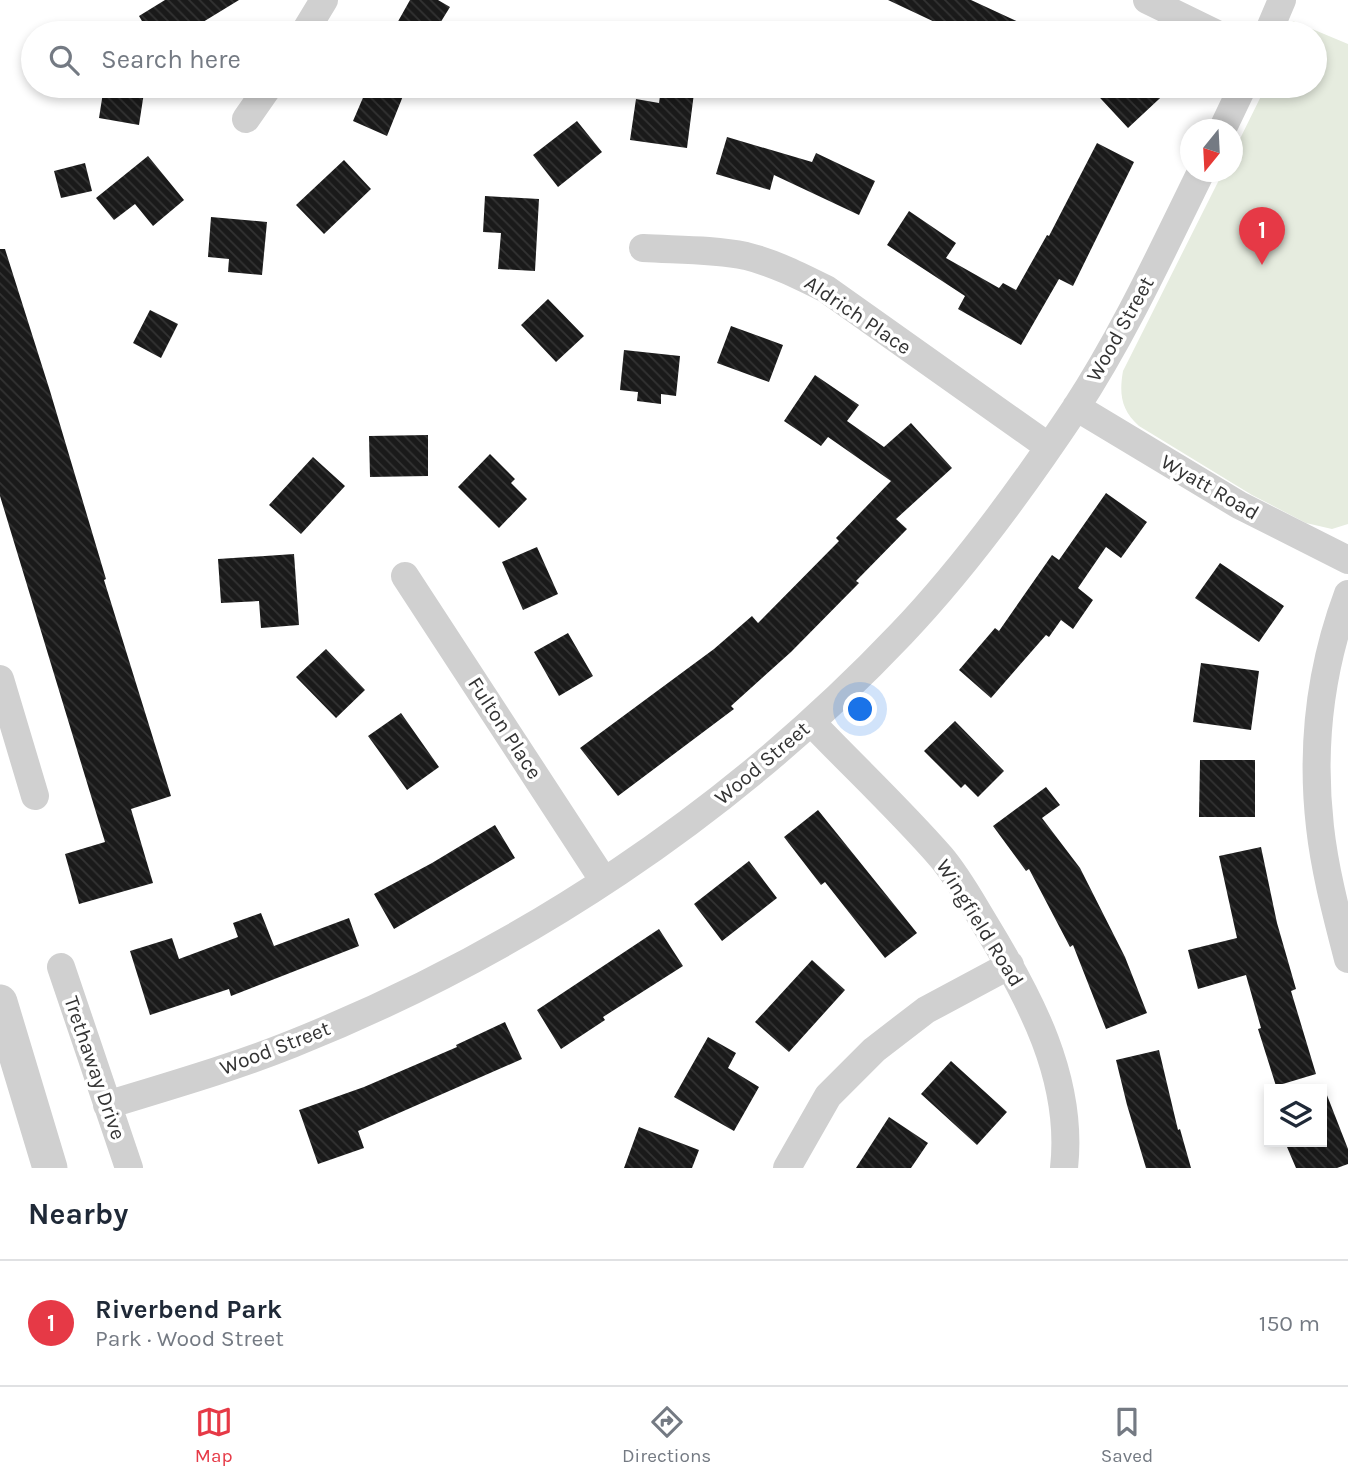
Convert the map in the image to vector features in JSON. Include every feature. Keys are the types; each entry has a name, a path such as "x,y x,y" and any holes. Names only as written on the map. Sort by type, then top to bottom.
{"street":[{"path":"311,21 324,0"},
{"path":"1147,0 1191,21"},
{"path":"1273,21 1282,0"},
{"path":"246,119 261,98"},
{"path":"1227,119 1237,98"},
{"name":"Wood Street","path":"107,1105 289,1045 374,1009 488,951 604,881 703,813 764,764 903,632 990,527 1076,407 1135,304 1196,182"},
{"name":"Aldrich Place","path":"643,248 722,252 788,270 826,289 1049,447"},
{"name":"Wyatt Road","path":"1076,407 1239,505 1348,559"},
{"name":"Fulton Place","path":"405,576 604,881"},
{"path":"1348,594 1332,645 1318,719 1318,797 1337,856 1348,959"},
{"path":"0,679 35,796"},
{"name":"Wingfield Road","path":"811,722 942,859 1010,965 1049,1047 1058,1077 1065,1116 1064,1168"},
{"path":"787,1168 828,1096 874,1050 926,1010 1010,965"},
{"name":"Trethaway Drive","path":"61,967 129,1168"},
{"path":"0,1002 50,1168"}],"shaded area":[{"path":"1327,35 1348,44 1348,524 1332,529 1306,523 1252,495 1139,426 1125,408 1121,387 1123,371 1218,182 1243,182 1243,133 1260,98 1327,98"}],"building":[{"path":"165,0 239,0 205,21 142,21 139,16"},
{"path":"410,0 438,0 450,7 441,21 398,21"},
{"path":"888,0 971,0 1016,21 933,21"},
{"path":"102,98 143,98 139,125 99,118"},
{"path":"363,98 402,98 387,136 353,121"},
{"path":"660,98 693,98 687,148 630,140 636,99 659,103"},
{"path":"1100,98 1160,98 1128,128"},
{"path":"577,121 602,152 558,187 533,155"},
{"path":"727,137 812,162 816,153 875,181 859,215 774,175 770,190 716,174"},
{"path":"1097,143 1134,162 1073,286 1059,279 1021,345 958,309 965,296 887,245 909,211 956,243 946,258 999,288 1003,283 1016,290 1047,235 1049,236"},
{"path":"148,156 184,200 153,226 135,204 114,220 96,198"},
{"path":"344,160 371,189 324,234 296,205"},
{"path":"85,163 92,191 61,198 54,171"},
{"path":"485,196 539,199 535,271 498,269 501,233 483,232"},
{"path":"211,217 267,222 262,275 228,272 229,259 208,257"},
{"path":"0,249 5,249 50,391 106,579 104,580 171,796 131,809 153,883 79,904 65,854 105,842 0,496"},
{"path":"548,299 584,336 556,362 521,325"},
{"path":"150,310 178,324 161,358 133,343"},
{"path":"731,326 783,345 769,382 717,363"},
{"path":"624,350 680,356 676,396 661,394 661,404 637,401 638,392 620,390"},
{"path":"815,375 859,405 847,421 884,447 911,423 952,468 896,519 907,529 856,581 859,583 791,652 731,706 734,709 618,796 580,748 714,649 752,616 758,623 839,541 836,538 891,481 828,437 821,446 784,421"},
{"path":"428,435 428,476 370,477 369,436"},
{"path":"490,454 515,479 511,483 527,499 499,528 458,487"},
{"path":"313,457 345,486 301,534 269,505"},
{"path":"1106,493 1147,522 1121,558 1106,547 1078,588 1093,600 1073,629 1061,620 1049,637 1046,635 991,698 959,670 995,628 999,631 1052,555 1059,560"},
{"path":"537,547 558,594 523,610 502,562"},
{"path":"294,554 299,625 261,628 259,601 221,603 218,559"},
{"path":"1220,563 1284,606 1259,642 1195,598"},
{"path":"568,633 593,676 559,696 534,652"},
{"path":"326,649 365,690 336,718 296,677"},
{"path":"1201,663 1259,671 1251,730 1193,722"},
{"path":"401,713 439,767 407,790 368,736"},
{"path":"955,721 1004,771 978,797 965,784 961,788 924,751"},
{"path":"1200,760 1255,760 1255,817 1199,817"},
{"path":"1046,787 1060,805 1042,818 1080,868 1125,957 1147,1013 1106,1029 1073,945 1070,947 1029,869 1026,871 993,826"},
{"path":"818,810 917,933 885,958 825,882 821,885 784,837"},
{"path":"495,825 515,858 394,929 374,894"},
{"path":"1261,847 1277,923 1296,989 1291,991 1316,1074 1275,1084 1258,1029 1261,1028 1246,975 1198,989 1188,950 1237,938 1219,856"},
{"path":"749,861 777,898 722,941 694,904"},
{"path":"261,913 274,946 349,918 359,946 231,996 229,989 150,1015 130,951 172,938 179,959 238,937 233,923"},
{"path":"659,929 683,966 603,1017 605,1020 561,1049 537,1010"},
{"path":"812,960 845,990 789,1052 755,1022"},
{"path":"505,1022 522,1059 358,1131 364,1148 318,1164 299,1110 364,1087 457,1047 456,1045"},
{"path":"708,1037 736,1053 728,1068 759,1087 734,1131 674,1097"},
{"path":"1159,1050 1178,1130 1180,1129 1191,1168 1146,1168 1127,1105 1116,1060"},
{"path":"951,1061 1007,1112 977,1145 921,1094"},
{"path":"1327,1095 1348,1149 1348,1164 1337,1168 1296,1168 1287,1147 1327,1147"},
{"path":"889,1117 928,1143 911,1168 856,1168"},
{"path":"639,1127 699,1150 692,1168 624,1168"}],"place":[{"name":"Riverbend Park","path":"1262,265"}]}
